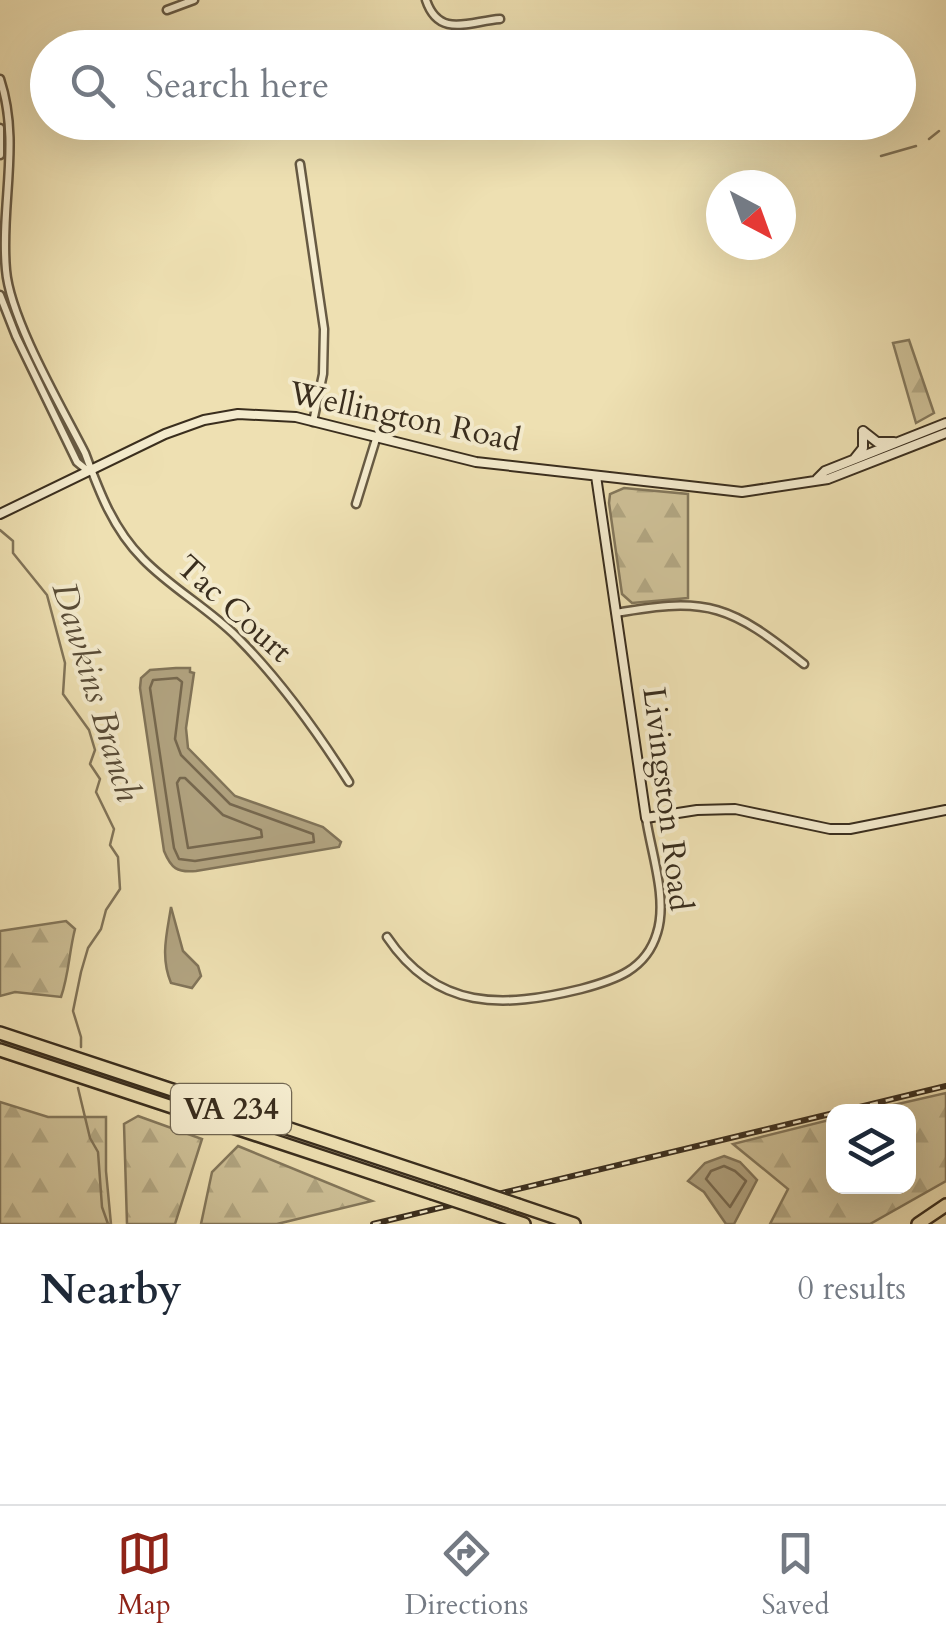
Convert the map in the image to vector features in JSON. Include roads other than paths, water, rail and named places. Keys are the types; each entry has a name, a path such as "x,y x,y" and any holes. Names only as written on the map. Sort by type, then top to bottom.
{"highway":[{"name":"VA 234","path":"0,1033 574,1224"},
{"name":"VA 234","path":"0,1050 524,1224"},
{"path":"918,1224 946,1205"}],"main road":[{"name":"Wellington Road","path":"0,514 165,434 212,418 261,413 476,462 742,492 828,479 946,433"},
{"name":"Wellington Road","path":"818,479 824,471 946,423"},
{"path":"850,461 863,448 863,430 877,442 898,442"},
{"name":"Livingston Road","path":"596,476 646,818"},
{"path":"646,818 697,810 734,810 830,829 850,829 946,810"}],"street":[{"path":"168,10 194,0"},
{"path":"426,0 436,18 452,27 500,19"},
{"path":"0,80 11,132 6,277 18,315 85,453 89,471"},
{"path":"0,128 0,155"},
{"path":"300,164 324,329 323,374 312,422"},
{"path":"0,295 77,462 89,471"},
{"path":"356,504 376,438"},
{"name":"Tac Court","path":"89,471 114,522 132,548 258,658 349,782"},
{"path":"616,613 665,605 712,607 756,628 804,664"},
{"name":"Livingston Road","path":"387,937 404,960 422,974 455,992 481,1000 536,1000 618,979 644,958 658,931 659,898 646,818"}],"water":[{"path":"190,668 194,673 186,728 188,748 235,796 323,827 341,842 339,847 196,871 179,870 172,865 164,851 140,688 141,678 150,670"},
{"path":"171,907 183,951 198,966 201,976 192,988 171,983 168,973 165,945"},
{"path":"724,1156 740,1162 757,1180 734,1224 726,1224 704,1192 688,1181 705,1163"}],"waterway":[{"path":"929,139 939,131"},
{"path":"881,156 916,146"},
{"name":"Dawkins Branch","path":"0,530 13,541 13,553 47,595 65,663 63,694 89,730 95,750 90,764 100,779 96,792 114,829 110,845 118,857 120,889 88,948 81,972 73,1011 81,1047"},
{"name":"Dawkins Branch","path":"78,1088 90,1138 98,1152 102,1207 108,1224"}],"railway":[{"path":"872,1104 946,1086"},
{"path":"373,1224 826,1115"}]}
